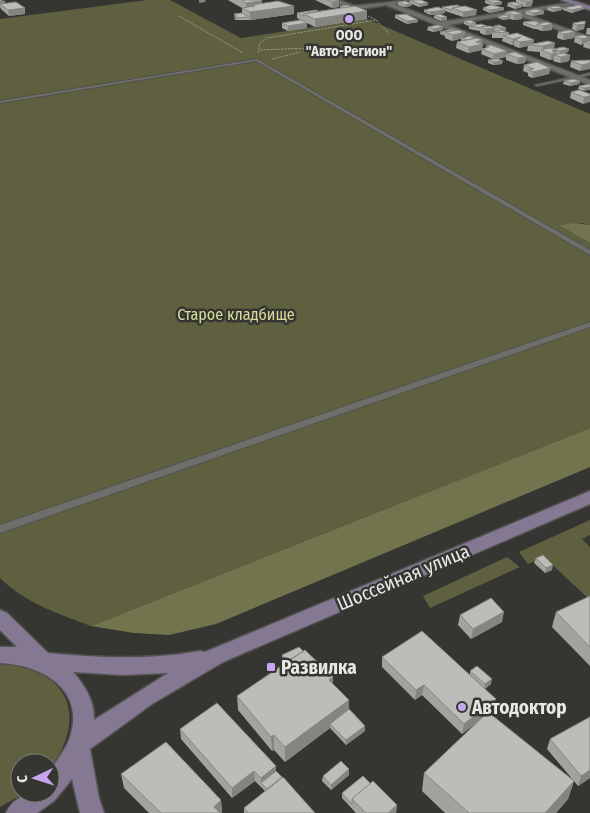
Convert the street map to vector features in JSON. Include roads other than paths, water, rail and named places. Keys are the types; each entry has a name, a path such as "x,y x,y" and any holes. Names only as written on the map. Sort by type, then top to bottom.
{"main road":[{"path":"564,0 590,8"},
{"path":"574,3 590,1"},
{"name":"Шоссейная улица","path":"78,745 123,711 167,682 216,656 590,496"},
{"path":"0,618 43,661 64,674 78,694 83,718 78,745 72,761 60,776"},
{"path":"0,655 21,656 43,661"},
{"name":"Шоссейная улица","path":"43,661 131,668 167,666 216,656"},
{"path":"78,745 87,798 92,813"},
{"path":"18,813 32,803"}],"street":[{"path":"333,0 353,8 408,0"},
{"path":"386,3 590,83"},
{"path":"440,24 574,3"},
{"path":"514,13 590,39"}],"lane":[{"path":"0,102 255,60 590,253"},
{"path":"537,85 590,74"},
{"path":"0,528 590,324"}],"place":[{"name":"ООО \"Авто-Регион\"","path":"349,19"},
{"name":"Развилка","path":"271,667"},
{"name":"Автодоктор","path":"462,707"}],"park label":[{"name":"Старое кладбище","path":"236,314"}]}
